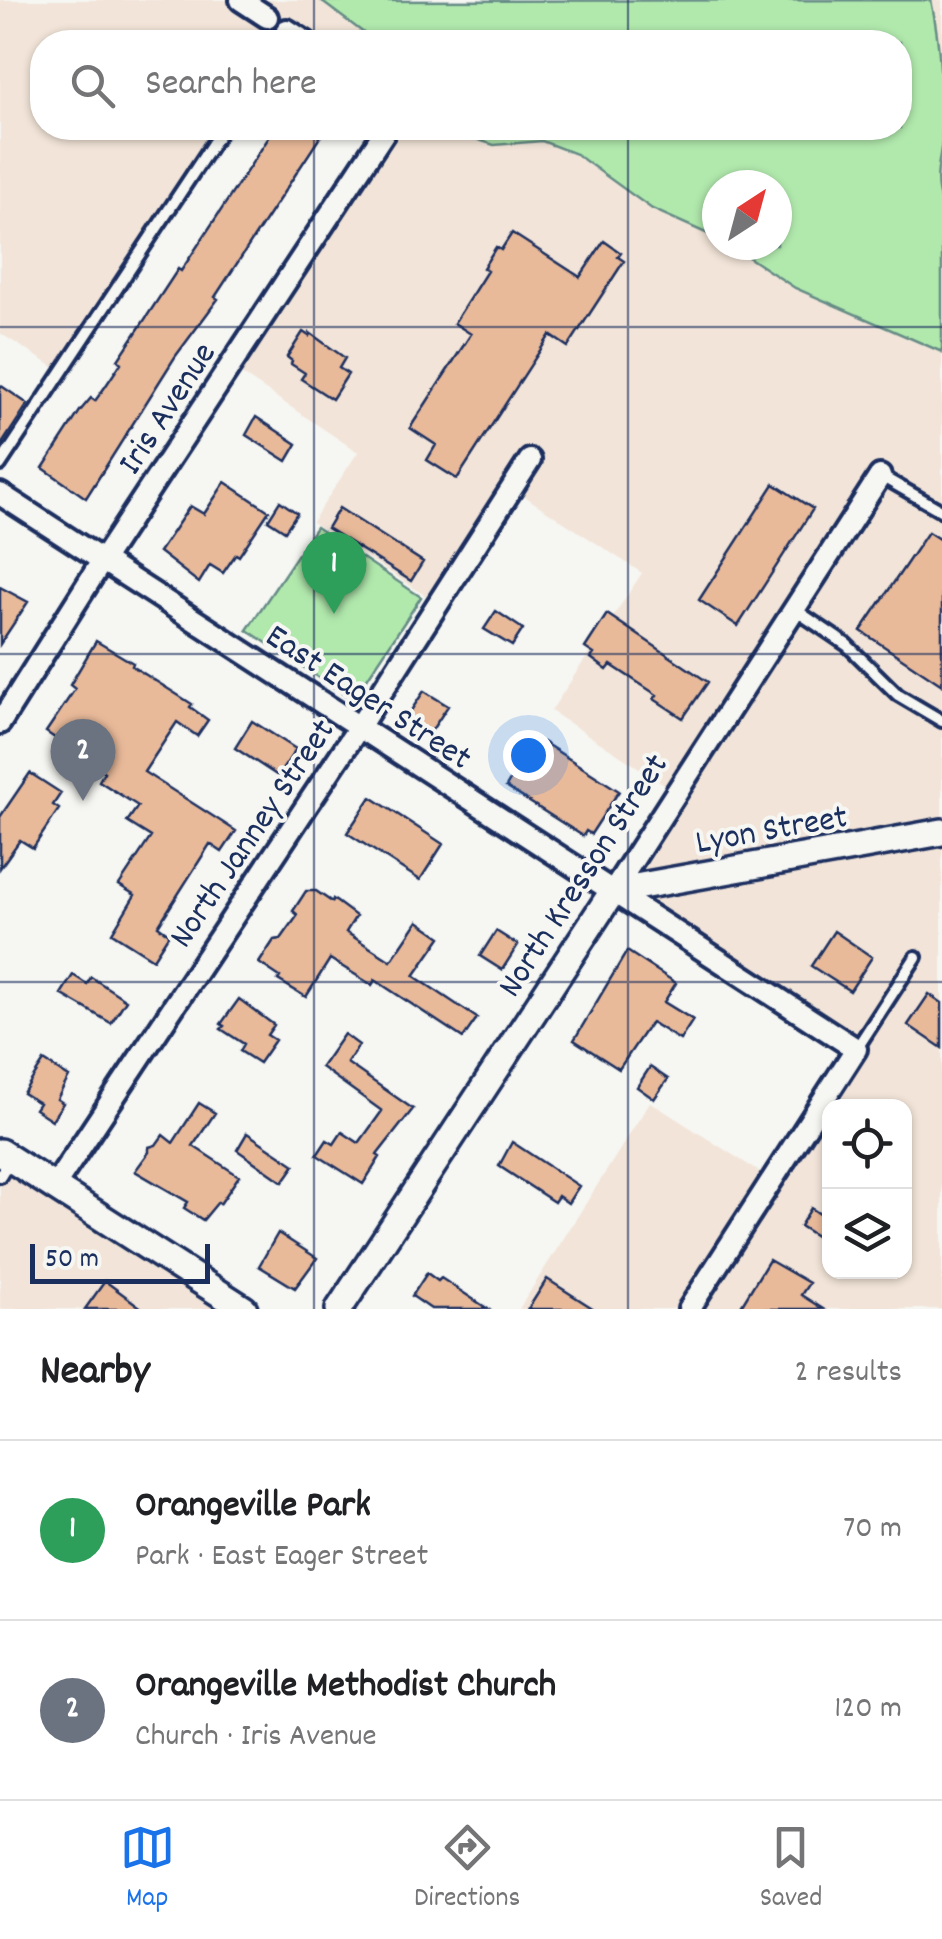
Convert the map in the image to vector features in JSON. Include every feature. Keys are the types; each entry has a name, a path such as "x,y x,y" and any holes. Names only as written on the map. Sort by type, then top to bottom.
{"street":[{"path":"240,0 267,17"},
{"name":"Iris Avenue","path":"0,724 102,560 378,140"},
{"name":"North Janney Street","path":"54,1186 359,727 530,460"},
{"name":"North Kresson Street","path":"339,1309 880,476"},
{"name":"East Eager Street","path":"0,494 856,1049"},
{"name":"Lyon Street","path":"612,890 942,832"},
{"path":"689,1309 856,1049"},
{"path":"3,1162 54,1186 244,1309"}],"lane":[{"path":"0,466 215,140"},
{"path":"880,476 942,511"},
{"path":"794,609 847,646 898,695 942,721"},
{"path":"856,1049 916,958"}],"shaded area":[{"path":"0,0 942,0 942,1309 519,1309 650,1102 772,1180 822,1099 822,1279 912,1279 912,1099 822,1099 853,1049 612,896 678,793 551,711 642,573 515,490 440,605 312,522 358,452 234,369 375,140 912,140 912,30 30,30 30,140 211,140 60,371 0,333"},
{"path":"0,1155 236,1309 0,1309"}],"green space":[{"path":"931,0 941,89 942,142 937,181 942,204 942,352 795,288 753,260 792,260 792,170 702,170 702,231 652,209 576,154 542,141 494,145 479,140 912,140 912,30 360,30 321,1"},
{"path":"316,527 421,597 353,700 247,630"}],"building":[{"path":"267,140 318,140 86,498 43,468 80,411 91,398 95,401 105,387 121,363 118,360 178,269 181,271"},
{"path":"512,233 580,277 604,241 621,253 618,257 624,261 568,347 550,335 457,479 427,460 436,445 410,428 471,334 454,323 487,271 483,268 496,247 501,250"},
{"path":"303,332 345,358 339,368 348,374 332,399 301,379 305,373 287,357"},
{"path":"0,385 28,404 0,447"},
{"path":"256,417 297,444 287,461 246,435"},
{"path":"225,482 269,511 223,573 210,565 199,583 159,552 190,506 204,514"},
{"path":"774,484 813,509 738,626 699,600"},
{"path":"280,501 297,513 285,531 268,520"},
{"path":"339,508 423,562 411,581 327,528"},
{"path":"928,532 942,541 942,685 861,631"},
{"path":"0,587 28,602 0,644"},
{"path":"496,611 523,629 512,646 484,629"},
{"path":"607,614 708,682 683,718 654,699 657,695 611,665 607,670 591,658 594,654 585,648"},
{"path":"96,641 192,704 190,707 208,720 197,736 177,722 144,772 236,831 222,852 210,844 158,926 169,934 153,959 112,933 135,895 119,885 151,837 127,822 138,806 99,781 104,772 46,732 75,689 70,685"},
{"path":"424,691 448,706 430,733 406,718"},
{"path":"252,721 296,749 278,776 235,748"},
{"path":"543,742 619,791 591,834 586,831 583,836 506,787 528,749 535,754"},
{"path":"30,773 61,793 53,805 59,809 33,848 20,840 0,868 0,817"},
{"path":"371,797 443,844 420,880 347,833"},
{"path":"306,891 316,891 332,902 333,899 356,916 346,932 391,961 418,921 441,937 414,976 477,1018 463,1038 375,980 372,985 330,959 306,997 259,963 298,915 293,911"},
{"path":"496,931 518,945 502,970 480,956"},
{"path":"834,931 872,957 850,991 811,966"},
{"path":"627,951 676,983 664,1002 693,1020 680,1040 651,1022 619,1069 574,1040"},
{"path":"73,975 87,984 91,977 126,1000 111,1023 61,994"},
{"path":"929,994 942,1003 942,1048 908,1025"},
{"path":"239,999 274,1025 267,1035 275,1040 259,1063 240,1051 244,1044 221,1029"},
{"path":"344,1034 359,1045 347,1063 413,1109 377,1155 380,1157 363,1184 317,1155 327,1140 334,1144 342,1132 359,1143 382,1111 321,1067"},
{"path":"44,1061 69,1077 57,1099 63,1103 52,1120 35,1109 39,1103 23,1093"},
{"path":"650,1067 668,1079 654,1099 637,1087"},
{"path":"199,1103 215,1113 193,1146 239,1176 220,1204 203,1220 184,1208 188,1202 135,1171 149,1147 156,1145 163,1135 173,1143"},
{"path":"247,1133 295,1165 283,1182 237,1150"},
{"path":"512,1142 579,1186 568,1203 558,1196 554,1202 499,1166"},
{"path":"811,1208 822,1216 822,1240 800,1226"},
{"path":"278,1233 317,1258 295,1288 259,1266"},
{"path":"769,1260 809,1283 801,1295 823,1309 739,1309"},
{"path":"427,1273 488,1309 431,1309 412,1296"},
{"path":"547,1279 594,1309 528,1309"},
{"path":"105,1281 143,1309 85,1309"}],"place":[{"name":"Orangeville Park","path":"334,614"},
{"name":"Orangeville Methodist Church","path":"83,801"}]}
